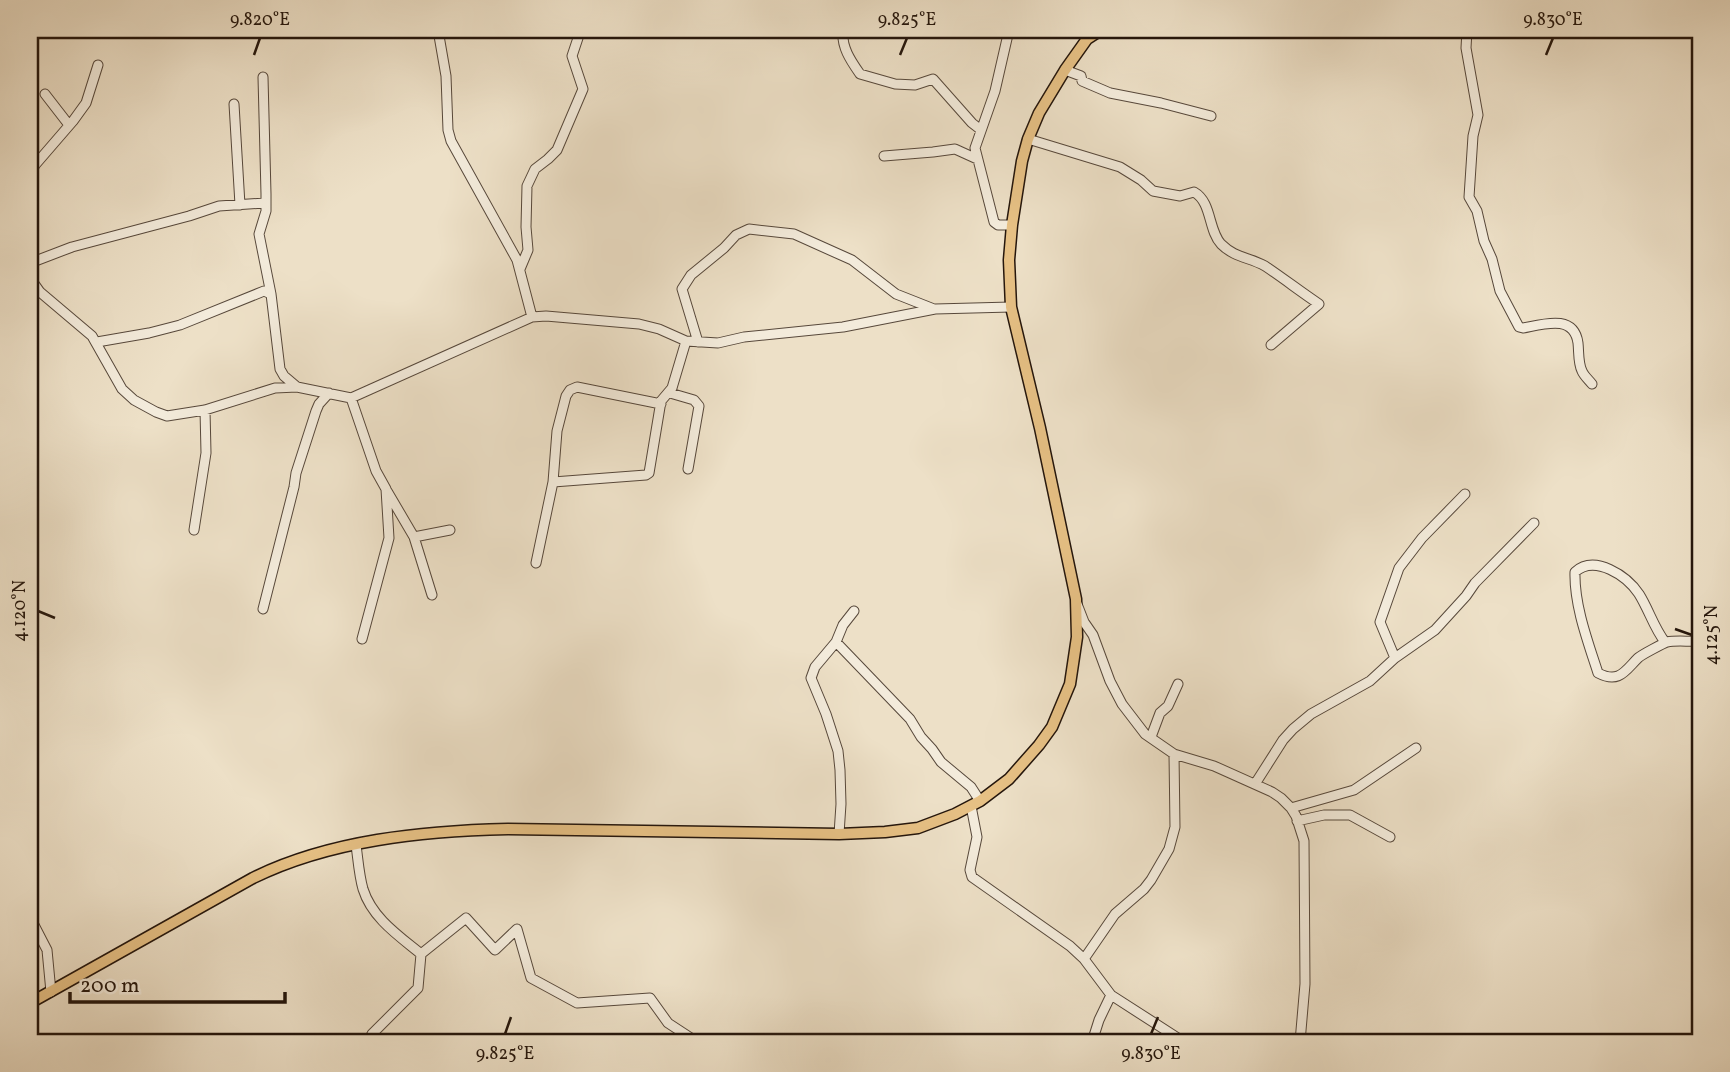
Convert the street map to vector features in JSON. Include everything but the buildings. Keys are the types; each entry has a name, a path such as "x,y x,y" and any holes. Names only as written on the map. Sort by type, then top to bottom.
{"main road":[{"path":"30,1003 275,867 318,853 400,836 460,830 839,834 885,832 918,828 941,820 995,791 1024,764 1052,727 1070,684 1077,637 1076,599 1011,307 1009,260 1021,160 1039,113 1065,70 1087,39 1101,30"}],"street":[{"path":"438,30 446,76 448,130 451,141 520,269 532,317"},
{"path":"520,269 528,250 527,186 535,169 557,150 583,89 572,56 578,30"},
{"path":"843,30 846,51 860,75 905,85 933,79 981,130"},
{"path":"1009,30 995,91 975,148 994,222 999,225 1012,225"},
{"path":"1087,39 1108,30"},
{"path":"1467,30 1466,48 1478,115 1473,136 1469,197 1477,211 1500,290 1519,327 1549,323 1572,328 1578,341 1580,367 1592,384"},
{"path":"30,173 86,103 98,65"},
{"path":"1065,70 1110,93 1211,116"},
{"path":"263,77 266,194 259,234 271,293 280,369 297,387"},
{"path":"45,94 69,125"},
{"path":"234,103 240,205"},
{"path":"1028,139 1121,167 1142,180 1153,191 1180,196 1194,192 1198,194 1218,241 1231,253 1264,265 1319,304 1271,345"},
{"path":"884,156 956,149 977,159"},
{"path":"30,263 72,247 219,206 265,203"},
{"path":"698,342 682,289 691,275 724,248 736,234 750,229 794,234 852,260 896,294 935,309"},
{"path":"30,278 40,292 97,342 122,389 134,400 167,416 205,410 275,388 297,387 351,398 532,317 639,324 659,329 686,341 718,342 843,327 935,309 1011,307"},
{"path":"97,342 165,330 264,291 271,293"},
{"path":"553,482 646,475 649,472 661,404 670,393 686,341"},
{"path":"536,564 553,482 557,431 570,390 577,387 661,404"},
{"path":"263,609 296,473 318,404 329,393"},
{"path":"670,393 694,400 699,405 688,468"},
{"path":"351,398 376,471 414,537 432,595"},
{"path":"194,530 206,453 205,410"},
{"path":"362,639 389,538 386,489"},
{"path":"1395,658 1380,622 1399,568 1422,538 1465,494"},
{"path":"1255,784 1293,729 1311,714 1370,681 1395,658 1435,630 1475,583 1534,523"},
{"path":"414,537 450,530"},
{"path":"1665,642 1639,594 1626,580 1610,569 1595,566 1581,567 1575,572 1574,587 1598,673 1607,678 1616,677 1631,668 1642,654 1665,642 1700,642"},
{"path":"1076,599 1110,681 1122,704 1144,734 1174,754 1214,766 1255,784 1282,798 1291,808 1304,841 1305,855 1305,984 1300,1042"},
{"path":"839,834 841,770 838,751 811,678 815,667 836,642 843,625 854,611"},
{"path":"836,642 910,719 941,762 971,786 978,837 970,870 972,877 1061,939 1084,959 1111,995 1184,1042"},
{"path":"1151,737 1160,713 1168,706 1178,684"},
{"path":"1291,808 1354,790 1416,748"},
{"path":"1084,959 1115,914 1152,880 1169,849 1175,827 1174,754"},
{"path":"1297,821 1350,815 1390,837"},
{"path":"356,845 363,889 373,910 390,929 421,954"},
{"path":"368,1042 372,1034 418,988 421,954 466,918 495,950 517,929 531,978 577,1003 650,998 668,1023 697,1042"},
{"path":"32,921 47,950 51,992"},
{"path":"1092,1042 1111,995"}]}
